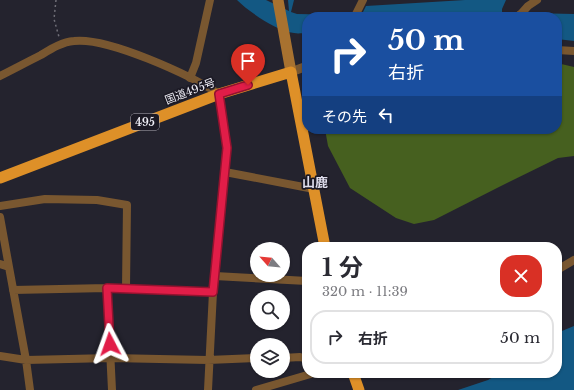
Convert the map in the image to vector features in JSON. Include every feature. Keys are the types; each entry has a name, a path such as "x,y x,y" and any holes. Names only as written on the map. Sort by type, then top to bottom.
{"highway":[{"name":"国道495号","path":"0,178 219,94 291,72"},
{"path":"291,72 302,128"},
{"path":"303,134 325,242"},
{"path":"355,378 359,390"}],"main road":[{"path":"278,2 291,72"}],"street":[{"path":"190,78 196,63 210,0"},
{"path":"357,12 363,0"},
{"path":"523,12 528,6 537,0"},
{"path":"0,76 61,45 74,41 89,41 122,50 180,72 219,94 227,148 214,276 208,360 208,390"},
{"path":"562,50 574,51"},
{"path":"291,72 302,68"},
{"path":"225,172 314,189"},
{"path":"0,206 45,199 97,200 126,205 126,288"},
{"path":"0,217 30,390"},
{"path":"562,267 574,260"},
{"path":"0,264 9,267"},
{"path":"214,276 302,282"},
{"path":"107,288 112,390"},
{"path":"13,290 126,288 213,292"},
{"path":"0,356 26,360 111,358 208,360 250,358"},
{"path":"290,358 302,358"},
{"path":"256,390 302,377"}],"path":[{"path":"56,0 54,19 61,45"}],"green space":[{"path":"562,64 574,67 574,156 558,158 434,220 414,224 396,218 350,188 328,146 326,134 562,134"}],"water":[{"path":"237,0 266,0 289,11 288,0 294,0 291,12 302,14 302,33 287,32 280,29 249,10"},
{"path":"465,0 506,0 502,12 363,12 366,6"},
{"path":"562,14 574,14 574,41 562,40"},
{"path":"574,326 574,390 458,390 491,378 562,378 562,331"}],"district":[{"name":"山鹿","path":"315,182"}],"route":[{"path":"110,344 107,288 213,292 227,148 219,94 248,85"}]}
